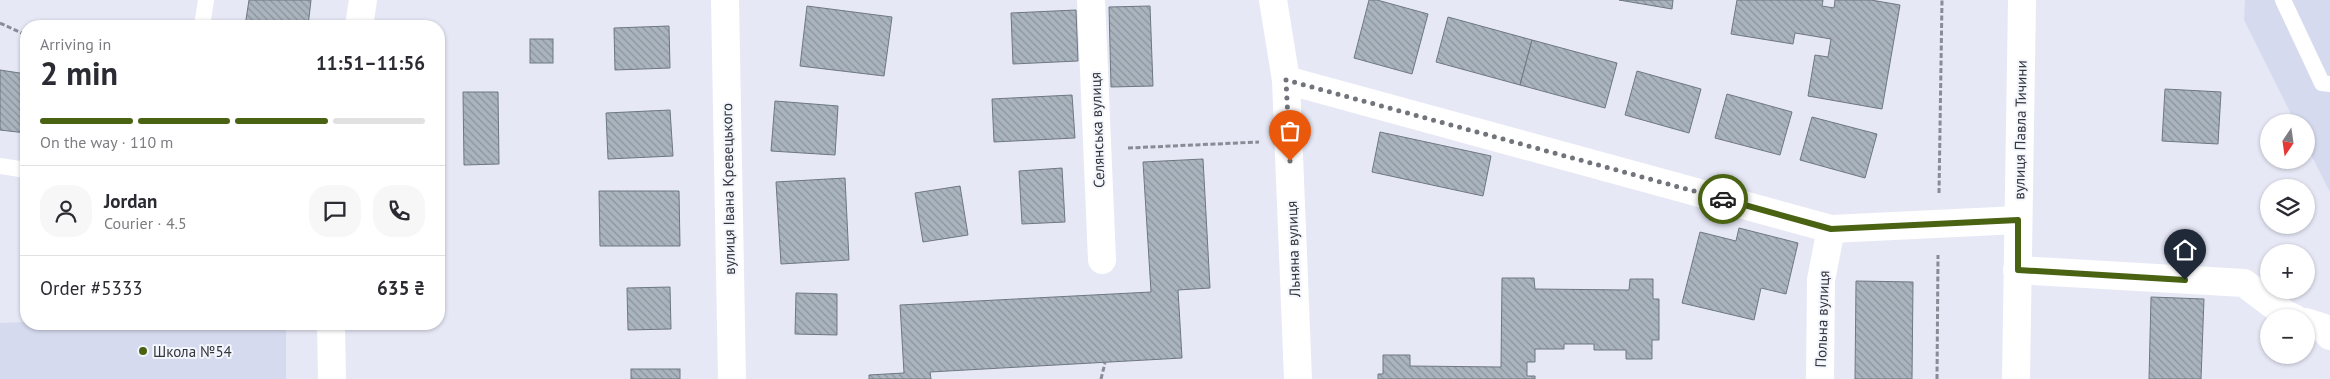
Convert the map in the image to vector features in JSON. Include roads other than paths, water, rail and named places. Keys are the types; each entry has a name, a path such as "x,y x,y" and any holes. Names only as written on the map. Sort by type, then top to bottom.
{"street":[{"path":"360,20 363,0"},
{"name":"вулиця Івана Кревецького","path":"725,0 732,379"},
{"name":"Селянська вулиця","path":"1091,0 1102,260"},
{"name":"Льняна вулиця","path":"1274,0 1286,80 1298,379"},
{"name":"вулиця Павла Тичини","path":"2016,379 2022,0"},
{"path":"1286,80 1831,229 2018,220"},
{"name":"Польна вулиця","path":"1820,379 1821,280 1831,229"},
{"path":"2018,270 2244,283 2278,309"},
{"path":"331,330 332,379"}],"lane":[{"path":"203,20 206,0"},
{"path":"2283,0 2322,83 2330,84"},
{"path":"0,166 20,169"}],"place":[{"name":"Школа №54","path":"143,351"}]}
